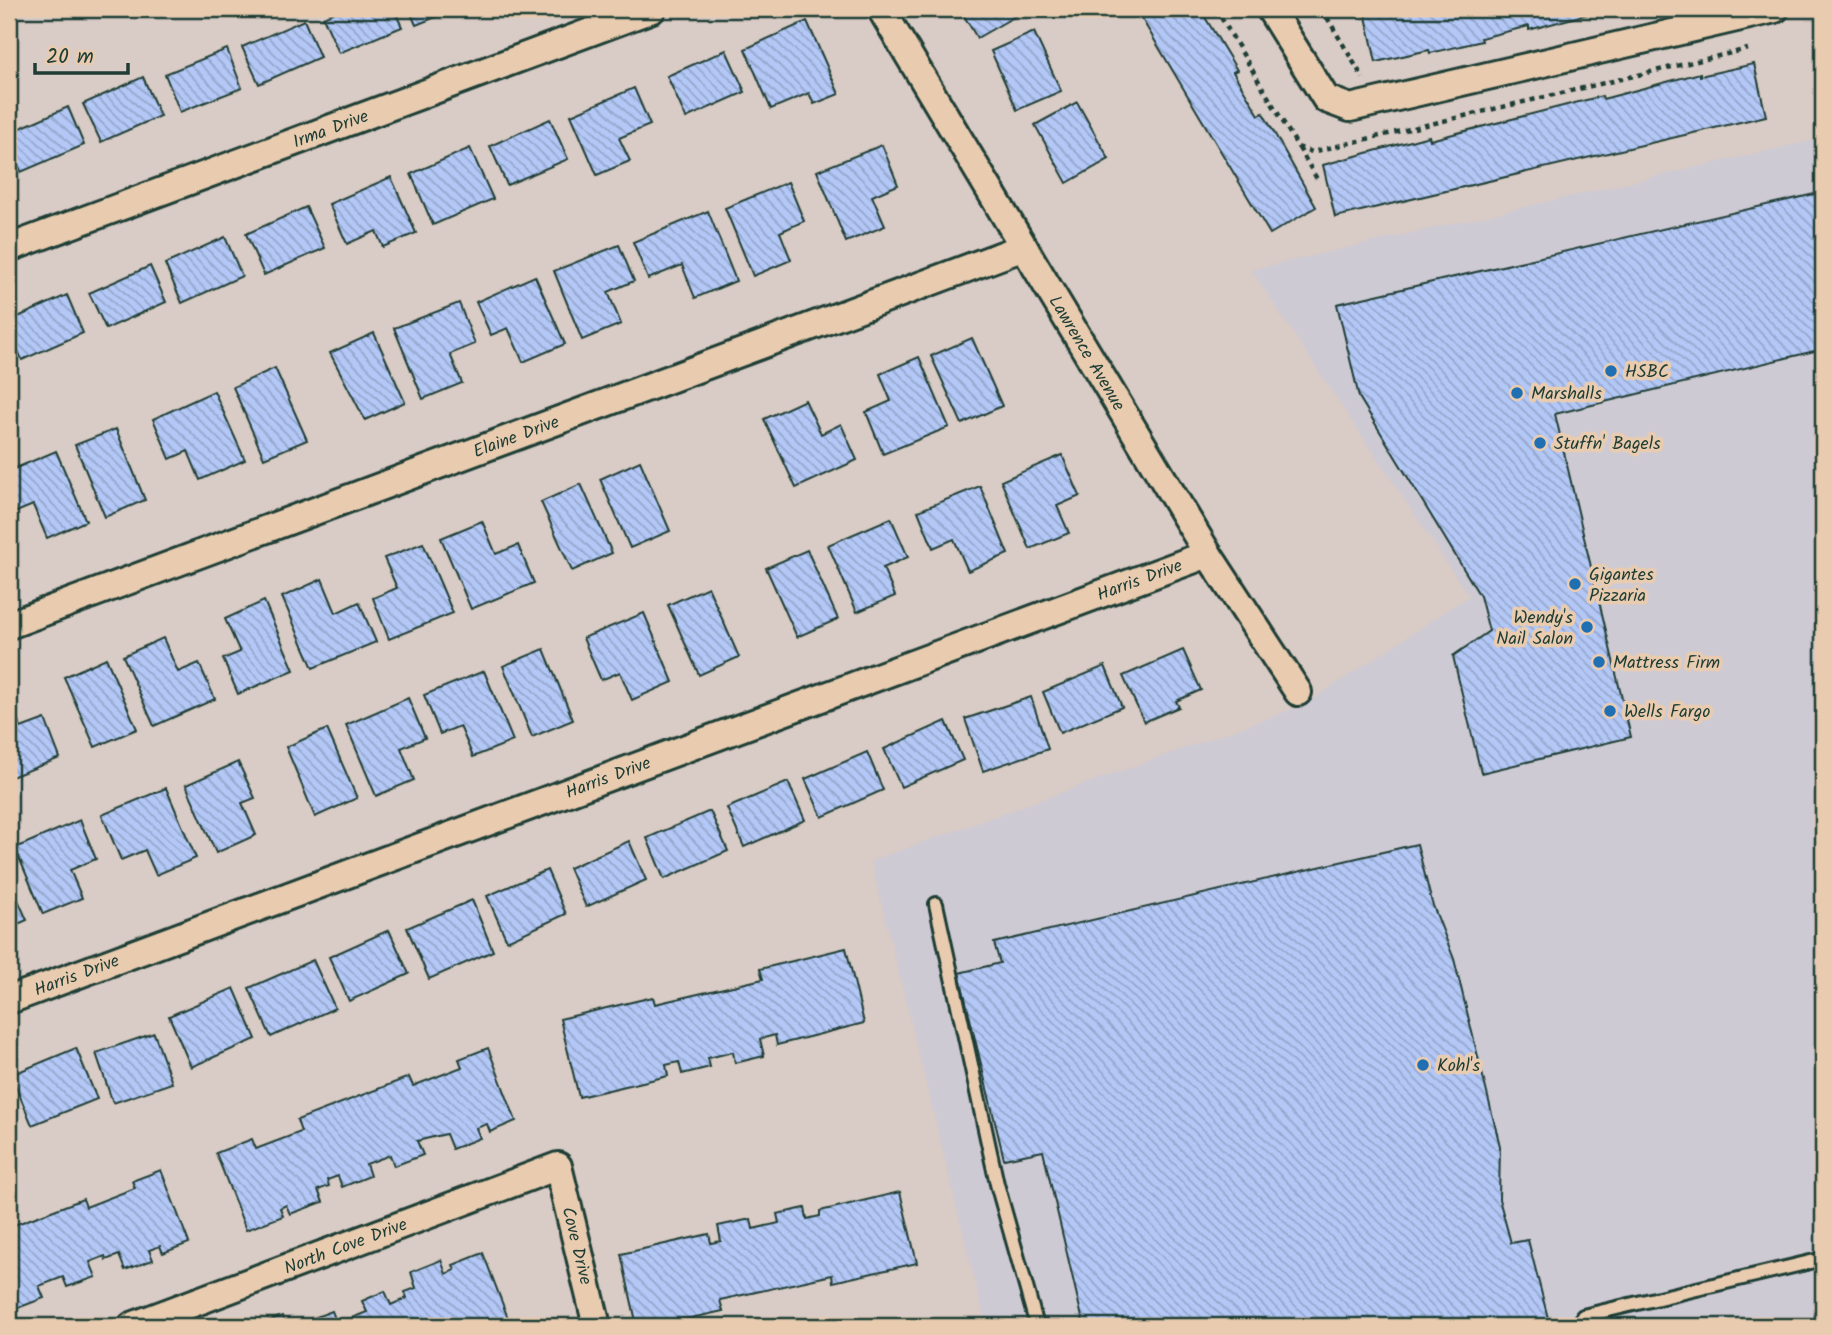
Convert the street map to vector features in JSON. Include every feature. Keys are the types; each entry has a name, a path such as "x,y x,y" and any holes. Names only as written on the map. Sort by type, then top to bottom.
{"street":[{"name":"Irma Drive","path":"9,248 652,9"},
{"name":"Lawrence Avenue","path":"881,9 1208,554 1298,692"},
{"path":"1270,9 1326,99 1350,108 1775,9"},
{"name":"Elaine Drive","path":"9,625 1024,247"},
{"name":"Harris Drive","path":"9,1000 1208,554"},
{"name":"North Cove Drive","path":"132,1326 558,1166"},
{"name":"Cove Drive","path":"558,1166 597,1326"}],"lane":[{"path":"936,904 997,1184 1037,1326"},
{"path":"1583,1316 1823,1259"}],"path":[{"path":"1322,9 1366,82"},
{"path":"1298,147 1317,179"}],"shaded area":[{"path":"1823,138 1823,1326 986,1326 871,861 1304,705 1469,596 1251,270"}],"building":[{"path":"342,9 394,9 402,27 339,53 323,17"},
{"path":"409,9 456,9 416,25"},
{"path":"960,9 1016,9 1019,14 977,38"},
{"path":"1136,9 1200,9 1237,70 1233,72 1259,115 1263,113 1316,207 1270,234"},
{"path":"1380,9 1606,9 1529,30 1529,26 1481,38 1482,41 1430,53 1429,50 1376,62 1365,12"},
{"path":"304,20 320,57 259,84 242,47"},
{"path":"807,21 839,94 814,104 809,93 771,109 745,49"},
{"path":"1034,32 1061,91 1017,110 991,51"},
{"path":"227,49 242,88 180,112 165,74"},
{"path":"726,50 745,92 686,118 667,76"},
{"path":"1754,64 1766,116 1335,217 1323,165 1429,136 1430,140 1700,73 1700,76"},
{"path":"143,77 160,116 101,142 83,104"},
{"path":"634,88 650,125 619,138 630,161 597,175 571,115"},
{"path":"1077,102 1109,159 1067,183 1035,125"},
{"path":"68,107 84,145 21,172 9,143 9,133"},
{"path":"550,119 568,159 507,185 490,146"},
{"path":"882,145 898,185 872,196 885,226 846,242 817,171"},
{"path":"470,148 493,199 433,225 411,174"},
{"path":"391,177 416,233 383,247 376,231 347,244 329,204"},
{"path":"788,182 804,221 780,232 791,260 753,276 725,208"},
{"path":"1823,192 1823,349 1555,414 1631,737 1481,773 1453,656 1489,631 1480,596 1359,397 1337,304"},
{"path":"306,207 325,248 264,275 246,234"},
{"path":"708,211 736,281 695,298 682,265 648,279 633,242"},
{"path":"225,237 242,276 182,303 165,264"},
{"path":"619,245 634,281 608,292 621,324 582,340 554,271"},
{"path":"150,266 166,302 106,329 89,293"},
{"path":"535,276 565,344 523,362 508,328 491,335 476,302"},
{"path":"67,295 83,333 22,360 9,330 9,321"},
{"path":"459,303 475,344 450,354 462,383 423,399 394,328"},
{"path":"374,333 405,402 365,420 330,353"},
{"path":"972,338 1002,406 962,424 931,356"},
{"path":"919,357 949,427 883,454 866,412 891,401 880,374"},
{"path":"275,368 307,440 264,458 233,387"},
{"path":"214,391 245,460 200,480 188,451 170,459 153,419"},
{"path":"805,400 821,434 841,424 857,460 796,488 764,419"},
{"path":"116,429 145,500 105,517 75,445"},
{"path":"56,451 86,521 47,538 33,505 9,515 9,471"},
{"path":"1062,455 1080,496 1057,506 1069,533 1030,549 1001,481"},
{"path":"640,461 670,531 630,548 600,479"},
{"path":"581,484 612,553 572,571 541,502"},
{"path":"980,486 1008,554 968,571 954,539 933,548 918,511"},
{"path":"891,518 908,557 883,568 895,596 857,612 828,545"},
{"path":"482,521 496,554 518,545 534,583 471,609 441,538"},
{"path":"423,543 453,613 389,639 373,598 397,588 384,558"},
{"path":"807,550 838,619 797,637 766,568"},
{"path":"322,579 336,613 359,602 376,642 313,668 282,597"},
{"path":"708,587 739,657 699,675 668,605"},
{"path":"264,601 294,670 238,694 223,659 240,652 225,619"},
{"path":"644,613 673,682 632,700 620,672 601,680 583,638"},
{"path":"163,638 178,672 199,663 215,699 154,726 123,656"},
{"path":"544,649 573,720 532,737 503,666"},
{"path":"1183,650 1201,690 1176,701 1179,707 1144,722 1123,676"},
{"path":"106,658 137,729 95,747 64,677"},
{"path":"1105,666 1122,707 1060,733 1043,692"},
{"path":"484,671 513,741 473,757 460,726 440,734 424,695"},
{"path":"1031,697 1048,749 983,771 965,719"},
{"path":"408,698 425,738 401,748 414,780 376,796 346,725"},
{"path":"9,699 21,728 45,719 60,758 9,778"},
{"path":"946,721 963,760 901,787 884,749"},
{"path":"327,729 357,798 315,817 286,747"},
{"path":"867,752 883,790 822,817 805,779"},
{"path":"238,762 255,798 242,803 256,835 216,853 186,785"},
{"path":"788,782 805,820 744,847 727,808"},
{"path":"166,788 196,858 156,875 145,850 121,860 102,815"},
{"path":"710,811 728,851 664,879 647,838"},
{"path":"80,820 96,859 70,870 82,898 43,914 15,848"},
{"path":"629,841 646,880 586,907 569,868"},
{"path":"1417,844 1432,903 1454,959 1500,1146 1499,1199 1511,1243 1528,1240 1550,1326 1084,1326 1043,1151 1004,1159 959,973 1000,963 994,943"},
{"path":"547,870 566,914 507,941 487,896"},
{"path":"9,880 27,920 9,928"},
{"path":"472,900 493,951 429,979 407,928"},
{"path":"389,930 409,974 349,1001 329,957"},
{"path":"846,948 864,1023 777,1045 775,1035 760,1039 764,1056 735,1063 733,1052 708,1058 710,1067 682,1074 679,1062 666,1065 668,1076 579,1097 560,1019 653,997 655,1004 763,979 760,969"},
{"path":"313,960 335,1008 271,1037 249,988"},
{"path":"234,988 256,1039 191,1067 169,1016"},
{"path":"154,1033 172,1083 113,1103 96,1053"},
{"path":"76,1048 97,1099 32,1125 11,1075"},
{"path":"488,1048 516,1121 490,1132 487,1124 476,1128 480,1138 452,1149 446,1134 417,1141 423,1155 394,1166 390,1155 366,1164 370,1176 342,1187 338,1176 327,1180 329,1186 318,1190 323,1202 290,1214 286,1205 280,1208 283,1216 246,1230 216,1153 252,1139 256,1149 301,1132 297,1120 409,1077 413,1086 462,1067 459,1059"},
{"path":"161,1170 189,1243 163,1253 160,1246 149,1250 153,1260 125,1270 119,1255 106,1260 105,1256 90,1262 96,1277 67,1287 63,1277 39,1286 44,1298 15,1309 9,1299 9,1227 83,1199 86,1207 135,1188 132,1181"},
{"path":"900,1192 917,1263 833,1282 832,1275 720,1300 723,1311 655,1326 637,1326 621,1254 709,1234 711,1243 721,1241 718,1226 751,1219 753,1229 779,1223 777,1214 805,1208 807,1219 820,1216 820,1211"},
{"path":"483,1253 511,1326 311,1326 308,1320 332,1311 337,1324 367,1312 362,1301 385,1291 391,1305 407,1298 405,1292 416,1288 411,1272 441,1260 446,1274 455,1270 453,1265"},
{"path":"282,1316 286,1326 256,1326"}],"place":[{"name":"HSBC","path":"1611,371"},
{"name":"Marshalls","path":"1517,393"},
{"name":"Stuffn' Bagels","path":"1540,443"},
{"name":"Gigantes Pizzaria","path":"1575,584"},
{"name":"Wendy's Nail Salon","path":"1587,627"},
{"name":"Mattress Firm","path":"1599,662"},
{"name":"Wells Fargo","path":"1610,711"},
{"name":"Kohl's","path":"1423,1065"}]}
